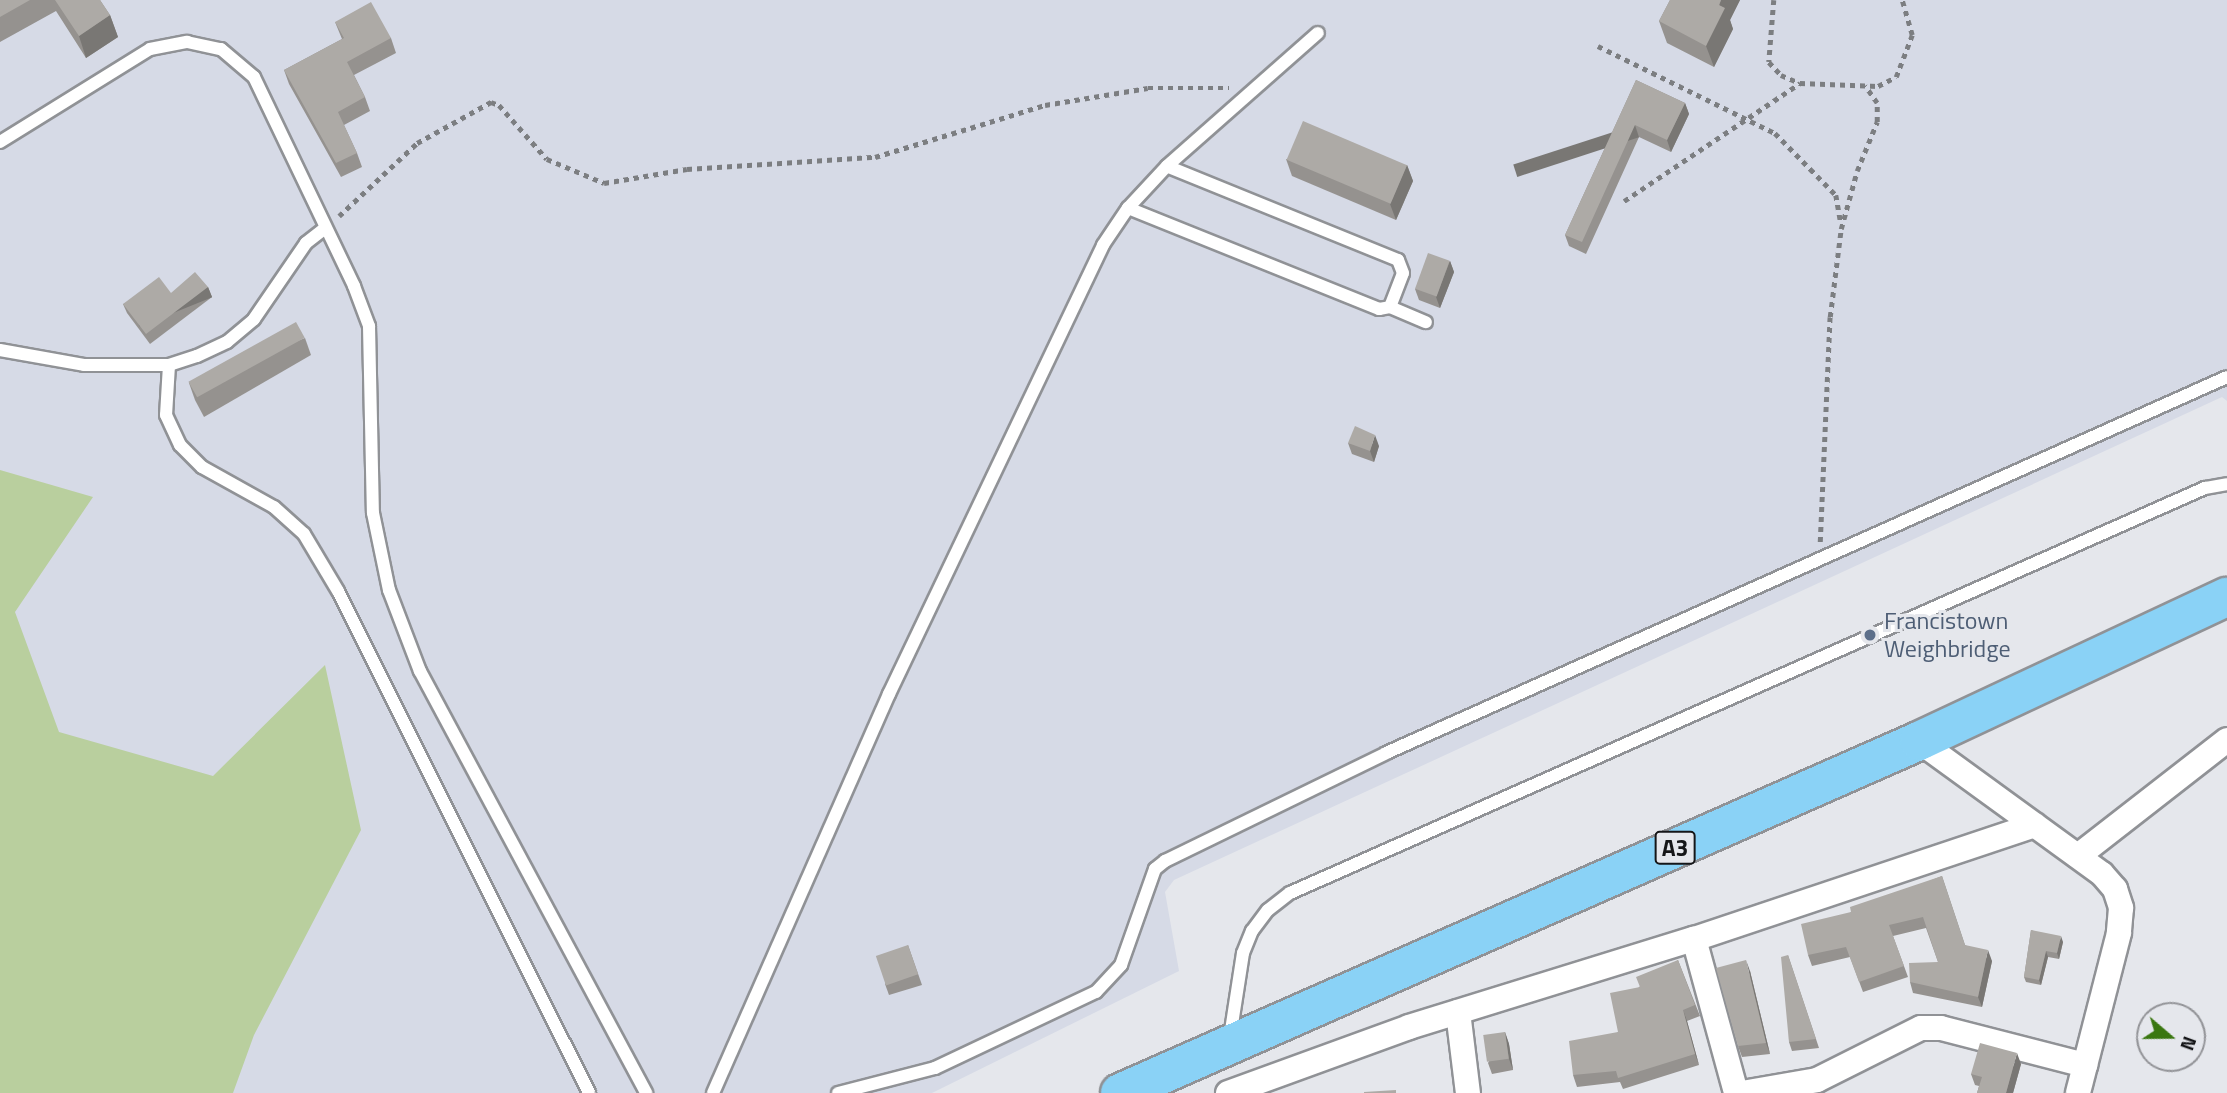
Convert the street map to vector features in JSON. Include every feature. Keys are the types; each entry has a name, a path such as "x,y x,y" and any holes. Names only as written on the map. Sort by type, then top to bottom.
{"highway":[{"name":"A3","path":"1121,1093 1919,741 2227,597"}],"street":[{"path":"2078,856 2227,740"},
{"path":"1919,741 2078,856 2115,889 2121,908 2078,1093"},
{"path":"1228,1093 1458,1012 1694,939 2034,825"},
{"path":"1694,939 1736,1093"},
{"path":"1458,1012 1468,1093"},
{"path":"1742,1093 1817,1080 1921,1028 1941,1028 2085,1065"}],"lane":[{"path":"713,1093 894,682 1093,262 1128,208 1167,166 1318,33"},
{"path":"0,142 150,49 187,42 221,49 254,77 369,326 373,513 389,590 420,671 646,1093"},
{"path":"1167,166 1398,260 1403,273 1390,307"},
{"path":"1128,208 1379,309 1390,307 1426,322"},
{"path":"0,350 84,365 169,365 227,342 254,318 306,243 325,228"},
{"path":"169,365 166,415 180,444 202,467 274,507 304,534 338,591 589,1093"},
{"path":"838,1093 935,1068 1096,992 1121,965 1155,869 1165,861 1385,754 2227,377"},
{"path":"1229,1045 1243,953 1252,931 1268,910 1290,893 2205,488 2227,484"}],"path":[{"path":"1774,0 1769,62 1781,75 1800,83 1865,86 1878,86 1896,77 1912,35 1902,0"},
{"path":"1598,46 1743,120 1775,133 1836,195 1841,229"},
{"path":"1624,201 1800,83"},
{"path":"1820,561 1830,317 1841,229 1857,171 1877,122 1877,103 1865,86"},
{"path":"325,228 417,143 491,102 547,159 604,183 687,169 875,157 1045,105 1148,88 1255,88"}],"shaded area":[{"path":"0,0 2227,0 2227,401 2222,397 1174,880 1165,892 1179,971 932,1093 0,1093"}],"green space":[{"path":"0,470 93,497 15,612 59,732 213,776 325,665 361,830 254,1035 233,1093 0,1093"}],"building":[{"path":"0,0 30,0 0,17"},
{"path":"55,0 100,0 110,15 79,36"},
{"path":"1670,0 1721,0 1719,5 1725,8 1706,46 1659,21"},
{"path":"371,2 391,38 347,62 365,97 338,112 357,153 336,163 284,70 344,38 335,22"},
{"path":"1636,80 1685,103 1667,140 1635,125 1582,242 1565,235"},
{"path":"1303,121 1407,165 1391,204 1287,160"},
{"path":"1428,253 1450,261 1437,297 1415,289"},
{"path":"195,272 208,287 146,334 123,304 159,277 171,293"},
{"path":"296,322 305,338 197,397 188,382"},
{"path":"1355,426 1375,435 1370,451 1348,443"},
{"path":"1942,876 1965,945 1988,950 1978,997 1910,982 1909,963 1938,962 1923,917 1889,925 1904,966 1859,982 1846,947 1808,955 1801,924 1851,912 1850,907"},
{"path":"2031,930 2061,936 2057,953 2046,951 2039,980 2024,977"},
{"path":"908,945 918,974 886,985 876,956"},
{"path":"1788,955 1816,1039 1789,1042 1781,957"},
{"path":"1678,960 1695,1005 1683,1010 1695,1054 1618,1078 1616,1071 1573,1075 1569,1041 1618,1032 1610,993 1640,987 1636,977"},
{"path":"1746,960 1766,1043 1738,1046 1716,968"},
{"path":"1505,1032 1509,1059 1487,1062 1483,1035"},
{"path":"1980,1043 2017,1053 2006,1093 1977,1093 1982,1077 1971,1074"},
{"path":"1396,1090 1396,1093 1364,1093 1364,1092"}],"place":[{"name":"Francistown Weighbridge","path":"1870,635"}]}
